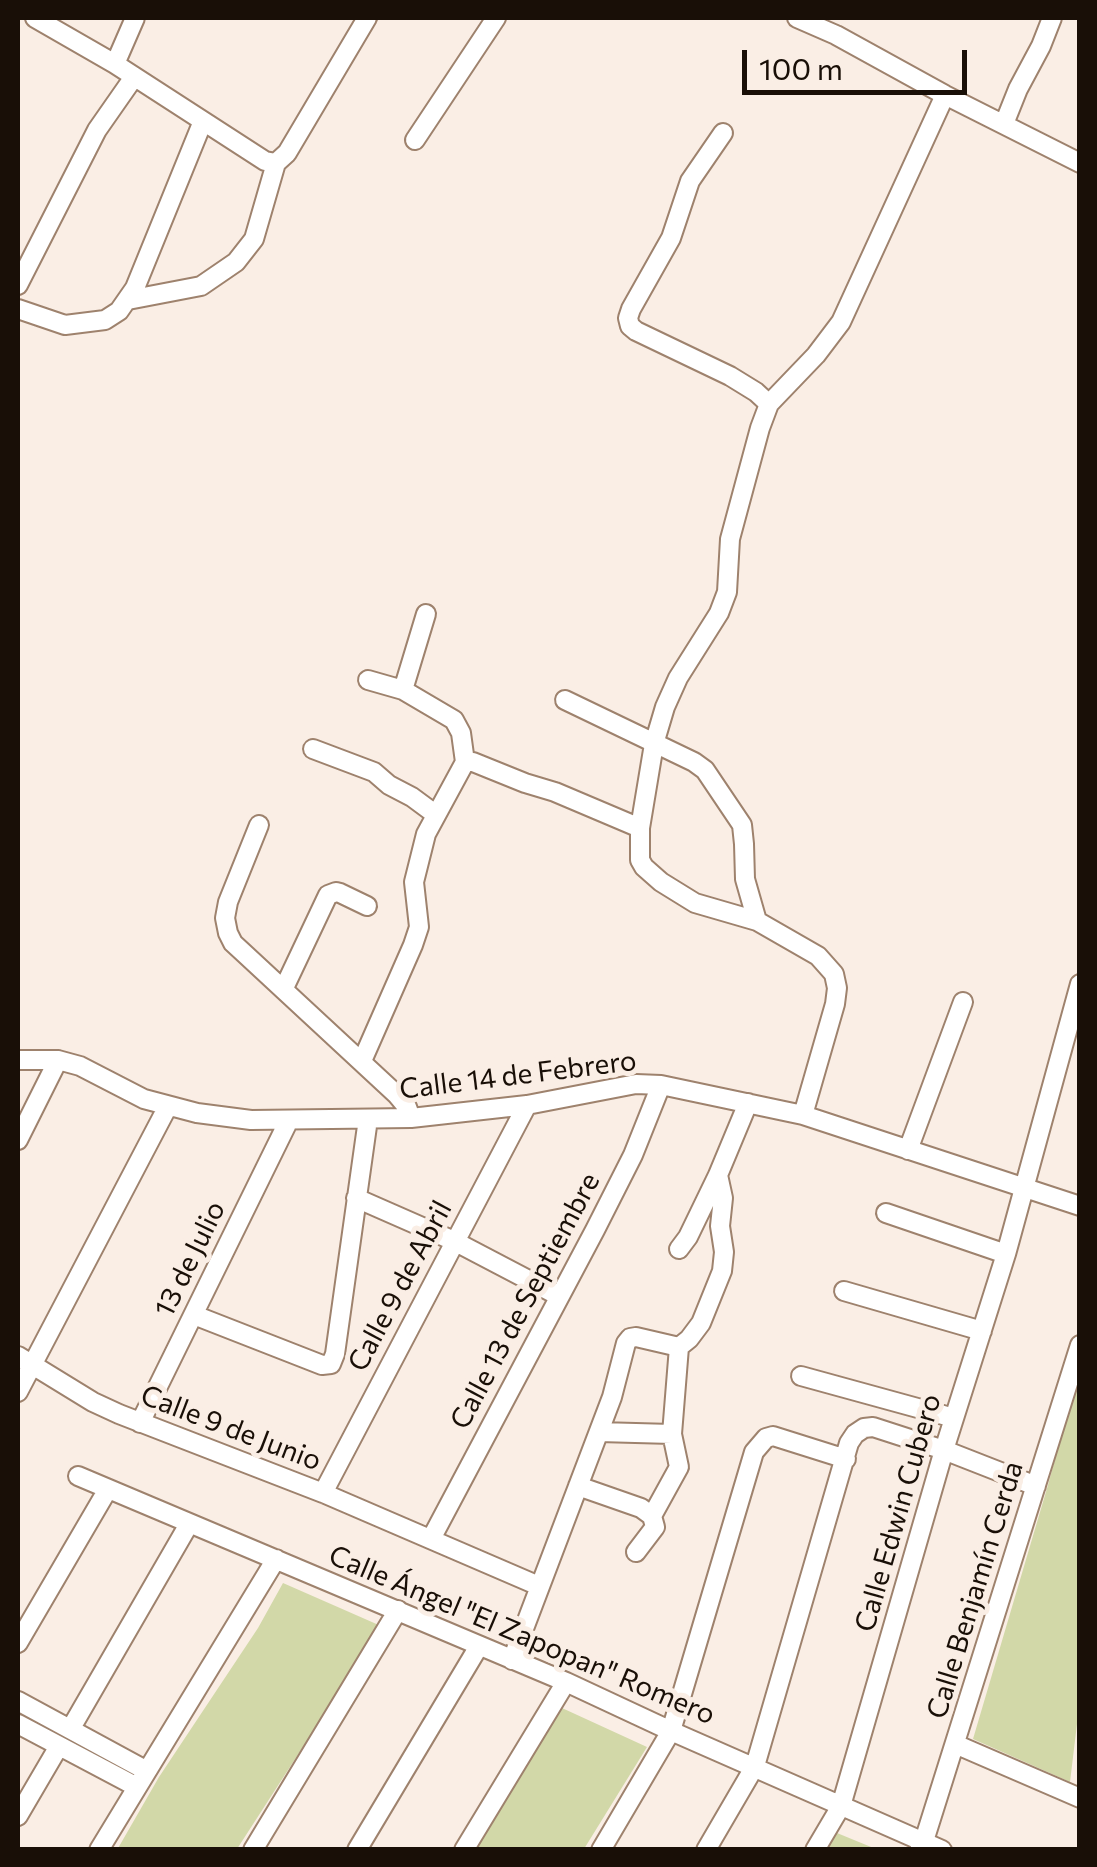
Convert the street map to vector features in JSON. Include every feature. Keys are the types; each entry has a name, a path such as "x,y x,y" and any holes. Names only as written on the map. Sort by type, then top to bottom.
{"street":[{"path":"35,18 115,64 265,161 276,163"},
{"path":"115,64 135,18"},
{"path":"128,300 201,286 236,262 254,240 276,163 287,153 368,18"},
{"path":"415,140 496,18"},
{"path":"797,18 838,26 945,95 1080,163"},
{"path":"1004,124 1052,18"},
{"path":"18,285 97,130 134,77"},
{"path":"803,1115 835,1004 834,974 818,956 757,922 695,903 649,872 640,860 640,828 654,744 666,707 727,592 730,539 769,404 841,322 945,95"},
{"path":"18,309 65,326 105,320 120,311 203,121"},
{"path":"723,133 690,182 672,238 628,318 636,332 730,376 769,404"},
{"path":"403,690 426,614"},
{"path":"362,1061 413,945 418,927 414,882 426,834 465,762 461,733 454,720 403,690 368,680"},
{"path":"565,700 706,770 742,825 745,878 757,922"},
{"path":"313,749 374,772 435,814"},
{"path":"465,762 556,792 640,828"},
{"path":"259,825 228,902 225,918 233,944 397,1095 411,1118"},
{"path":"284,988 328,895 340,893 367,906"},
{"name":"Calle Edwin Cubero","path":"815,1850 841,1806 944,1450 1006,1254 1080,984"},
{"path":"908,1150 963,1002"},
{"name":"Calle 14 de Febrero","path":"18,1060 58,1060 80,1066 144,1099 197,1113 251,1120 411,1118 527,1106 636,1084 661,1086 803,1115 1080,1206"},
{"path":"18,1140 58,1060"},
{"name":"Calle 13 de Septiembre","path":"431,1539 633,1155 661,1086"},
{"path":"679,1249 718,1176 748,1104"},
{"path":"18,1392 25,1360 168,1106"},
{"name":"Calle 9 de Abril","path":"323,1493 527,1106"},
{"name":"13 de Julio","path":"140,1423 289,1120"},
{"path":"194,1315 322,1365 331,1364 368,1120"},
{"path":"512,1660 612,1397 626,1343 630,1338 679,1346 701,1323 722,1271 723,1198 718,1176"},
{"path":"356,1198 454,1241 558,1296"},
{"path":"886,1214 1006,1254"},
{"path":"844,1292 982,1331"},
{"name":"Calle Benjamín Cerda","path":"922,1845 1080,1345"},
{"path":"652,1516 679,1467 672,1434 679,1346"},
{"name":"Calle 9 de Junio","path":"25,1360 93,1402 140,1423 323,1493 539,1586"},
{"path":"801,1376 954,1418"},
{"path":"706,1850 754,1766 855,1434 874,1427 1036,1486"},
{"path":"599,1432 672,1434"},
{"path":"601,1850 671,1730 751,1462 760,1444 773,1436 846,1459"},
{"name":"Calle Ángel \"El Zapopan\" Romero","path":"78,1476 566,1682 922,1845 942,1850"},
{"path":"578,1486 641,1508 652,1516 655,1527 636,1552"},
{"path":"18,1642 108,1489"},
{"path":"71,1728 190,1524"},
{"path":"100,1850 276,1559"},
{"path":"253,1849 398,1610"},
{"path":"357,1850 479,1646"},
{"path":"464,1850 566,1682"},
{"path":"18,1701 71,1728 142,1779"},
{"path":"18,1724 59,1746 142,1779"},
{"path":"955,1744 1080,1798"},
{"path":"18,1816 59,1746"}],"green space":[{"path":"1079,1371 1080,1699 1070,1782 973,1739"},
{"path":"283,1583 381,1626 237,1849 117,1850 159,1777 258,1628"},
{"path":"562,1708 647,1747 584,1849 476,1849"},
{"path":"837,1833 876,1849 827,1849"}]}
